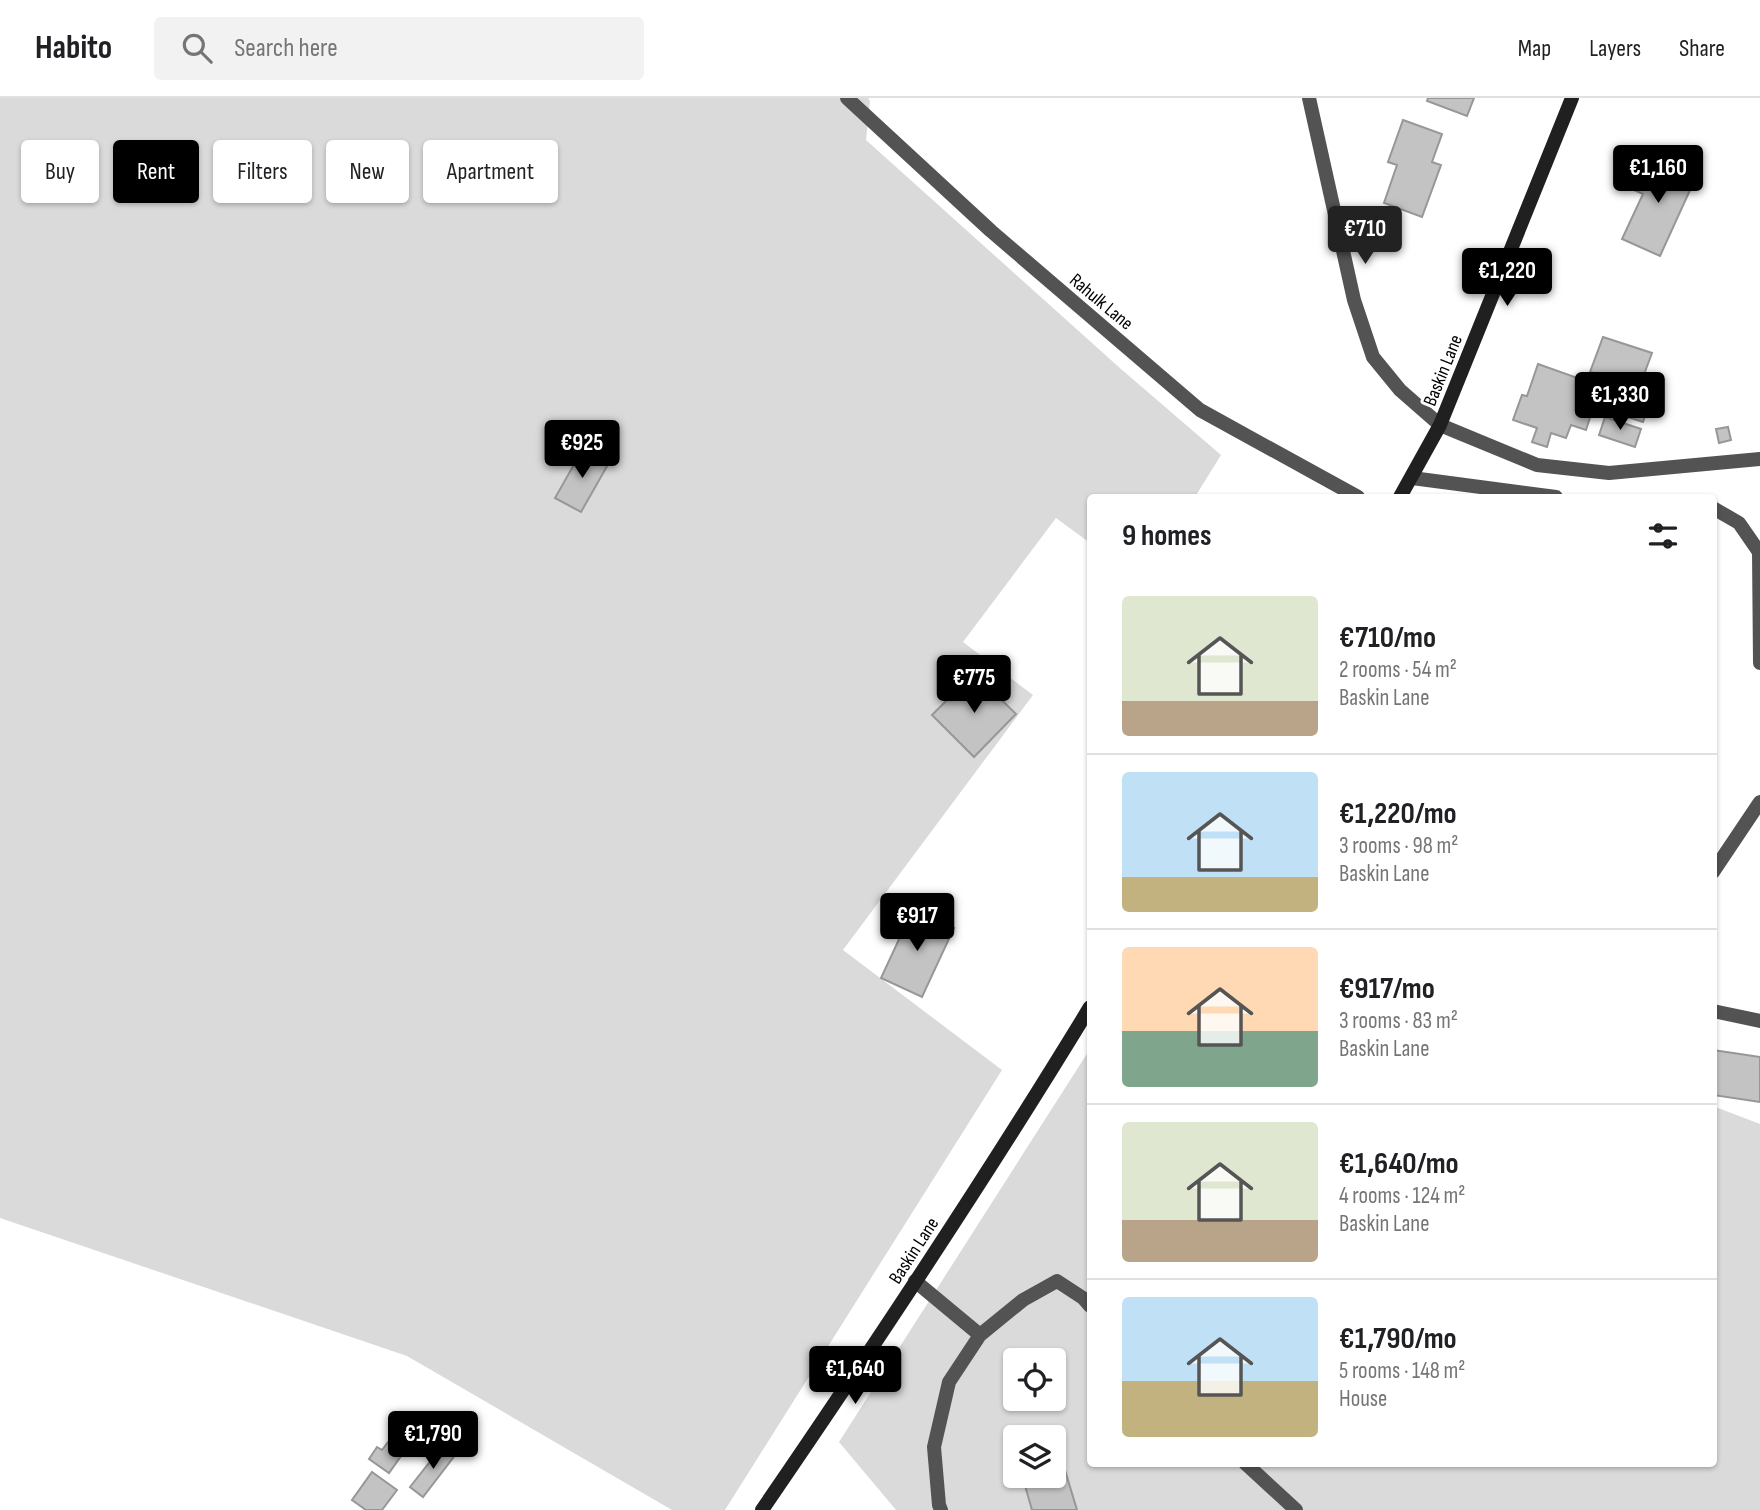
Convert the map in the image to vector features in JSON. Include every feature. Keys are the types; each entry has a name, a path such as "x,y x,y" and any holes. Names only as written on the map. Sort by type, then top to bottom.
{"street":[{"name":"Rahulk Lane","path":"847,98 991,231 1200,410 1353,494"},
{"path":"1309,98 1354,300 1373,357 1400,390 1440,425 1537,465 1609,473 1760,459"},
{"name":"Baskin Lane","path":"1402,494 1440,425 1572,98"},
{"path":"1412,478 1533,494"},
{"path":"1717,510 1739,523 1759,552 1760,663"},
{"path":"1717,866 1760,802"},
{"name":"Baskin Lane","path":"762,1510 852,1380 1037,1095 1087,1012"},
{"path":"1717,1012 1760,1021"},
{"path":"941,1510 934,1447 950,1382 980,1335 1023,1300 1057,1280 1087,1303"},
{"path":"915,1281 980,1335"},
{"path":"1249,1467 1296,1510"}],"shaded area":[{"path":"0,98 868,98 870,101 866,140 1221,455 1197,494 1087,494 1087,541 1056,518 963,642 1033,695 843,950 1002,1070 725,1510 672,1510 407,1356 0,1218"},
{"path":"1087,1054 1087,1467 1717,1467 1717,1108 1760,1124 1760,1510 896,1510 839,1442"}],"building":[{"path":"1428,98 1474,98 1467,116 1427,101"},
{"path":"1403,120 1442,134 1432,162 1441,165 1422,217 1384,203 1397,165 1388,162"},
{"path":"1649,156 1696,177 1660,256 1622,239 1643,194 1634,190"},
{"path":"1603,337 1652,353 1639,388 1650,401 1643,422 1600,408 1610,378 1590,372"},
{"path":"1538,364 1586,381 1580,400 1594,405 1586,430 1571,425 1566,438 1551,433 1547,447 1532,442 1537,428 1513,420 1522,395 1527,396"},
{"path":"1605,417 1641,429 1635,447 1599,435"},
{"path":"1728,427 1731,440 1719,443 1716,429"},
{"path":"584,447 610,461 581,512 555,498"},
{"path":"974,673 1016,714 974,757 932,715"},
{"path":"913,909 954,928 922,997 881,978"},
{"path":"1717,1051 1760,1057 1760,1102 1717,1096"},
{"path":"404,1421 418,1432 389,1473 369,1459 377,1447 382,1450"},
{"path":"444,1444 456,1454 423,1497 410,1487"},
{"path":"372,1472 397,1490 382,1510 366,1510 352,1500"},
{"path":"1066,1474 1077,1510 1032,1510 1026,1488 1066,1488"}]}
